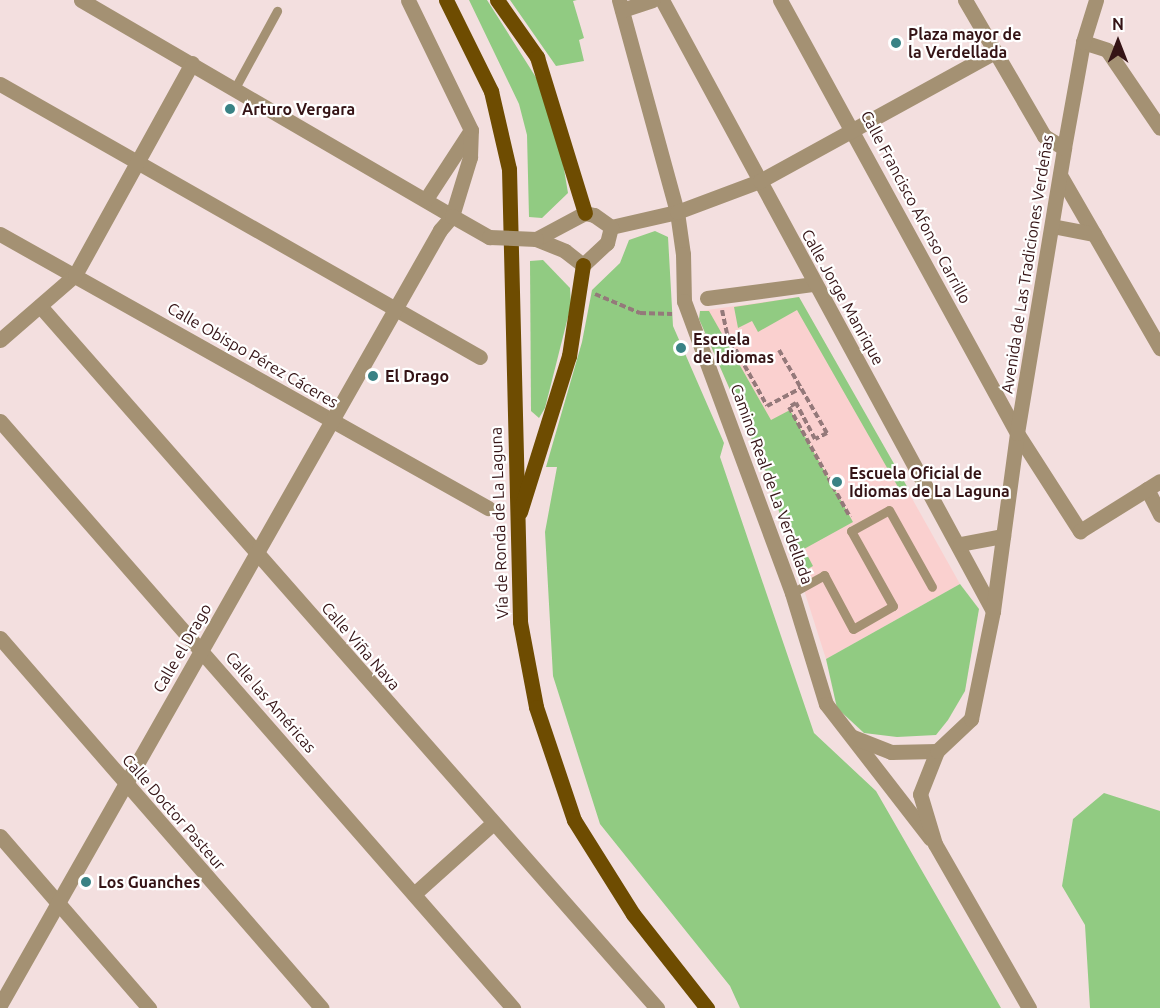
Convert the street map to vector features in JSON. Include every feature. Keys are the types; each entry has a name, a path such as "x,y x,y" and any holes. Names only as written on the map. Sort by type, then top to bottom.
{"main road":[{"name":"Vía de Ronda de La Laguna","path":"446,0 491,91 508,169 515,529 520,622 536,707 574,820 633,914 707,1008"},
{"path":"497,0 537,57 585,213"},
{"path":"515,529 569,356 583,265"}],"street":[{"path":"81,0 489,237 536,238 565,251 583,265 607,243 610,227"},
{"path":"408,0 471,130 426,199"},
{"path":"621,5 652,0"},
{"name":"Calle Jorge Manrique","path":"662,0 814,284 960,544 993,611"},
{"path":"965,0 1044,136 1064,148"},
{"name":"Calle Francisco Afonso Carrillo","path":"788,3 1017,433 1080,531 1153,485"},
{"name":"Avenida de Las Tradiciones Verdeñas","path":"937,751 971,719 993,611 1017,433 1064,148 1091,4"},
{"name":"Camino Real de La Verdellada","path":"621,5 676,212 683,254 684,302 792,593 826,704 935,844"},
{"path":"1083,42 1107,50 1160,128"},
{"path":"536,238 585,213 594,215 610,227 676,212 760,182 995,52"},
{"path":"0,340 75,275 192,63"},
{"path":"0,84 480,357"},
{"name":"Calle el Drago","path":"0,1005 396,309 452,216 470,157 471,130"},
{"path":"1060,175 1160,348"},
{"path":"1052,226 1094,234"},
{"name":"Calle Obispo Pérez Cáceres","path":"0,234 488,508"},
{"path":"713,298 814,284"},
{"name":"Calle Viña Nava","path":"40,306 492,824 657,1008"},
{"name":"Calle las Américas","path":"0,421 513,1008"},
{"path":"1153,485 1160,515"},
{"path":"960,544 1003,536"},
{"name":"Calle Doctor Pasteur","path":"0,638 125,785 322,1008"},
{"path":"850,736 891,752 937,751 920,794 935,844 1029,1008"},
{"path":"414,894 492,824"},
{"path":"0,836 149,1008"}],"lane":[{"path":"235,88 278,11"},
{"path":"792,593 824,575 853,629 893,606 851,531 889,510 932,586"}],"path":[{"path":"592,292 640,313 672,314"},
{"path":"713,298 727,334 767,406 801,388"},
{"path":"779,350 827,433 815,440 796,403 789,407 853,522"}],"shaded area":[{"name":"Escuela Oficial de Idiomas de La Laguna","path":"799,297 960,584 826,659 767,474 699,319 700,311"}],"green space":[{"path":"469,0 487,0 537,79 562,157 568,193 542,218 529,217 527,135 519,104"},
{"path":"510,0 577,0 573,1 584,38 579,40 584,61 556,66"},
{"path":"655,231 668,237 673,326 724,443 720,457 814,733 876,791 1001,1008 740,1008 730,986 600,824 553,676 545,532 557,467 546,467 582,342 592,290 620,263 629,240"},
{"path":"543,260 570,288 571,305 545,408 539,418 531,411 530,261"},
{"path":"799,297 909,490 902,494 797,310 758,332 752,321 738,328 734,307"},
{"path":"700,311 709,311 771,420 790,410 853,522 804,549 813,566 799,574 767,474 699,319"},
{"path":"960,584 979,609 965,691 948,720 936,735 897,737 864,733 837,708 826,659"},
{"path":"1104,793 1160,811 1160,1008 1090,1008 1085,925 1062,886 1073,819"}],"place":[{"name":"Plaza mayor de la Verdellada","path":"896,43"},
{"name":"Arturo Vergara","path":"230,109"},
{"name":"Escuela de Idiomas","path":"681,348"},
{"name":"El Drago","path":"373,376"},
{"name":"Escuela Oficial de Idiomas de La Laguna","path":"837,482"},
{"name":"Los Guanches","path":"86,882"}]}
